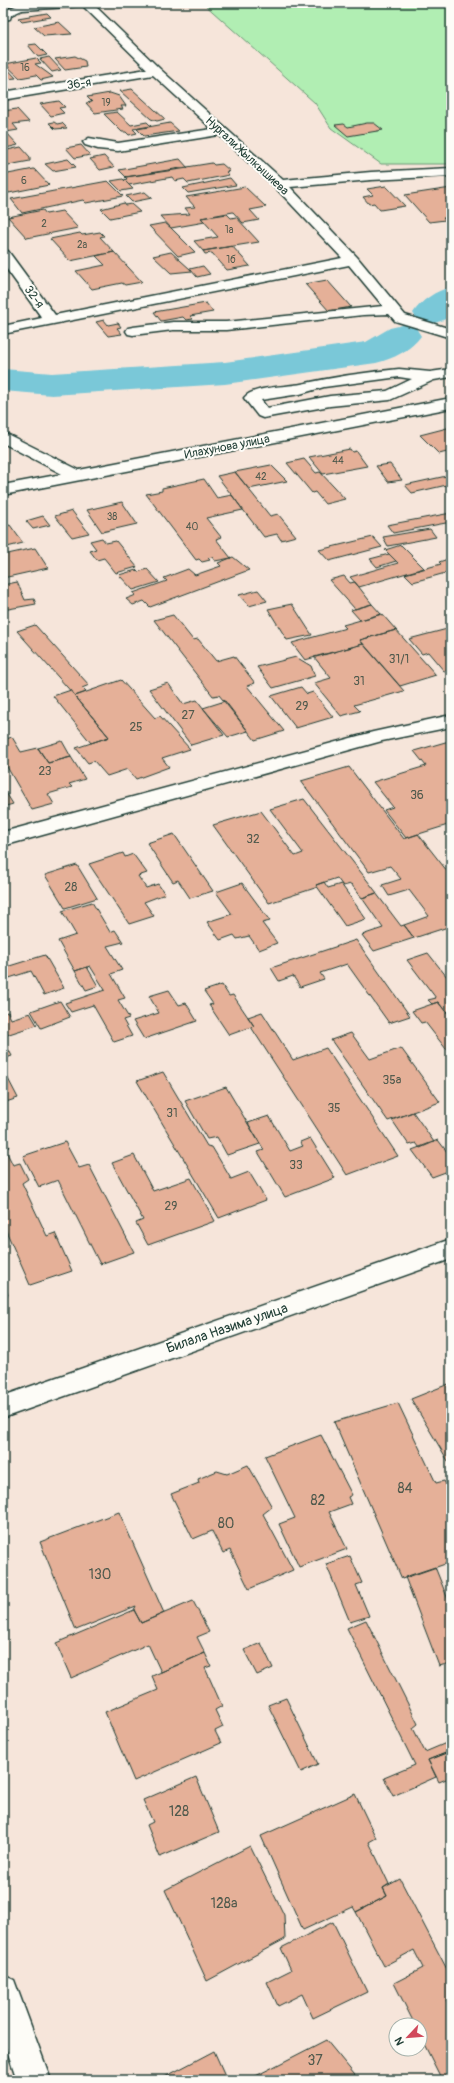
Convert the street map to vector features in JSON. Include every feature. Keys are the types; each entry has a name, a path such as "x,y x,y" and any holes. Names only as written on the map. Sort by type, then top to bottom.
{"street":[{"path":"6,17 5,14 20,7 86,3"},
{"name":"Нургали Жылкышиева","path":"86,3 156,72 280,184 352,260 397,314"},
{"name":"36-я","path":"3,96 156,72"},
{"path":"89,142 98,145 118,147 220,131"},
{"path":"280,184 370,176 451,172"},
{"name":"32-я","path":"3,254 51,320"},
{"path":"3,330 352,260"},
{"path":"133,331 173,326 226,326 363,311 397,314 451,334"},
{"path":"430,376 390,395 330,401 263,412 252,398 261,394 300,389 323,383 366,377 399,373 430,376 451,373"},
{"name":"Илахунова улица","path":"3,490 451,403"},
{"path":"3,437 78,476"},
{"path":"3,839 318,752 380,736 451,721"},
{"name":"Билала Назима улица","path":"3,1407 451,1249"},
{"path":"3,1991 34,2080"}],"green space":[{"path":"203,3 451,3 451,164 381,164 331,128 315,103"}],"building":[{"path":"3,3 37,3 3,7"},
{"path":"47,13 51,17 22,22 18,18"},
{"path":"59,22 72,34 44,36 34,27"},
{"path":"36,44 47,55 38,57 28,45"},
{"path":"75,56 85,61 86,67 65,70 55,59"},
{"path":"49,57 61,70 52,72 40,59"},
{"path":"36,58 41,63 35,64 53,77 41,80 36,75 20,78 5,64"},
{"path":"3,64 16,78 5,79 3,77"},
{"path":"132,89 165,119 157,121 151,119 120,91"},
{"path":"110,93 119,96 126,106 121,106 123,109 95,113 86,103 92,102 87,97"},
{"path":"59,101 65,107 59,108 64,113 51,116 40,104"},
{"path":"17,109 29,122 13,124 18,130 6,132 3,128 3,111"},
{"path":"117,112 131,125 147,122 151,126 133,129 137,133 129,135 126,132 122,132 104,114"},
{"path":"54,122 57,124 62,123 67,128 55,129 49,123"},
{"path":"170,123 179,131 144,136 137,129"},
{"path":"374,123 383,130 348,136 335,125 344,124 348,127"},
{"path":"3,131 5,131 18,145 6,148 3,144"},
{"path":"81,145 90,155 75,158 66,148"},
{"path":"21,147 30,157 30,161 3,166 3,151"},
{"path":"104,156 114,167 100,170 90,159"},
{"path":"68,159 76,167 53,171 45,164"},
{"path":"180,159 188,168 126,177 119,170"},
{"path":"212,163 214,165 222,164 230,171 226,172 229,175 188,183 184,179 175,181 172,177 129,185 124,180 127,179 125,177"},
{"path":"34,169 49,185 9,193 3,186 3,175"},
{"path":"230,178 236,185 188,193 183,188"},
{"path":"123,179 133,189 121,191 111,181"},
{"path":"108,181 123,196 86,203 83,200 22,213 11,199"},
{"path":"386,186 405,206 380,210 374,203 369,204 363,197 373,195 367,189"},
{"path":"245,187 266,207 250,210 259,220 243,223 233,212 201,218 205,222 171,228 160,216 190,214 185,208 195,207 186,197"},
{"path":"451,188 451,217 443,218 445,220 429,222 405,195"},
{"path":"145,192 152,198 132,202 126,196"},
{"path":"124,203 125,205 131,204 140,212 110,218 101,209"},
{"path":"43,210 46,214 62,211 78,228 27,238 8,217"},
{"path":"227,214 231,218 236,217 259,242 203,251 194,241 218,237 201,218"},
{"path":"165,223 195,252 178,256 149,226"},
{"path":"100,232 104,236 100,237 114,252 70,261 50,239 80,233 82,235"},
{"path":"232,246 250,266 227,270 212,253 205,254 203,251"},
{"path":"114,252 142,282 125,285 122,283 92,289 76,271 105,265 96,256"},
{"path":"171,252 192,271 171,273 153,256"},
{"path":"203,266 210,274 197,277 190,269"},
{"path":"327,280 351,307 329,311 305,284"},
{"path":"206,303 213,312 190,316 193,319 186,320 183,317 161,321 154,312"},
{"path":"104,320 108,325 118,323 121,327 117,328 122,334 108,336 96,322"},
{"path":"451,427 451,451 439,454 420,435"},
{"path":"350,449 352,452 356,451 367,466 323,474 309,457"},
{"path":"304,459 316,473 320,472 345,499 325,504 315,492 312,493 287,463"},
{"path":"390,464 402,480 388,482 376,466"},
{"path":"271,465 287,481 249,489 235,472"},
{"path":"235,472 270,516 278,514 296,536 281,540 277,534 264,537 217,476"},
{"path":"451,475 451,484 412,493 405,485"},
{"path":"204,479 217,498 232,495 243,510 206,518 221,537 216,539 231,558 215,561 212,557 208,558 210,560 202,562 199,559 196,560 146,494 162,491 162,488"},
{"path":"122,502 137,524 102,532 87,510"},
{"path":"72,511 89,533 72,537 55,516"},
{"path":"451,513 451,522 393,533 387,525"},
{"path":"43,516 50,525 33,529 26,521"},
{"path":"10,525 23,543 3,548 3,527"},
{"path":"430,529 436,537 388,546 383,537"},
{"path":"373,537 382,547 329,561 319,550"},
{"path":"102,538 106,543 116,541 137,567 116,573 104,558 97,560 90,551 96,549 90,541"},
{"path":"401,545 424,568 359,587 350,577 398,563 385,550"},
{"path":"35,548 48,568 3,578 3,555"},
{"path":"389,554 396,561 377,567 370,559"},
{"path":"233,557 249,570 150,607 144,601 133,605 126,599 136,595 133,593 167,581 164,578 188,569 195,575 221,566 218,563"},
{"path":"451,558 451,574 449,572 413,582 405,574 441,564 439,562"},
{"path":"147,569 159,582 133,590 119,575 136,570 138,572"},
{"path":"344,576 350,583 355,582 372,604 355,609 329,580"},
{"path":"17,582 25,600 34,599 36,604 3,610 3,585"},
{"path":"258,590 267,601 249,606 239,595"},
{"path":"292,604 312,635 287,640 268,609"},
{"path":"372,604 381,614 360,620 351,610"},
{"path":"382,614 396,630 360,640 363,644 305,660 292,643 346,628 343,625"},
{"path":"173,615 193,640 198,639 216,661 234,656 255,683 247,686 284,731 255,740 219,695 213,696 154,620"},
{"path":"35,625 89,685 82,688 86,692 75,696 17,631"},
{"path":"451,628 451,669 444,671 428,652 422,654 409,639"},
{"path":"396,630 436,675 400,686 360,640"},
{"path":"363,644 404,691 354,705 360,711 341,716 314,683 331,678 314,657"},
{"path":"296,657 311,666 315,676 273,688 257,667"},
{"path":"121,680 155,718 160,716 190,749 162,758 169,767 136,779 128,769 107,776 94,761 88,763 76,748 109,737 75,696"},
{"path":"168,683 183,704 197,700 224,735 191,745 149,689"},
{"path":"301,687 307,694 313,692 333,717 296,728 271,696"},
{"path":"71,690 109,737 91,743 53,696"},
{"path":"225,701 248,731 228,737 203,708"},
{"path":"12,737 21,752 38,748 48,763 71,757 85,779 69,784 72,787 48,794 54,804 32,810 3,760 3,740"},
{"path":"62,741 71,757 48,763 38,748"},
{"path":"449,741 451,744 451,824 406,838 384,810 393,807 373,782 426,766 414,751"},
{"path":"349,767 404,839 418,834 451,876 451,926 414,938 404,925 429,916 409,890 389,896 382,885 401,879 390,866 369,872 301,781"},
{"path":"3,788 13,804 3,807"},
{"path":"304,799 377,893 362,898 351,884 343,886 337,878 316,885 318,887 269,903 213,825 261,811 295,856 303,853 270,809"},
{"path":"174,834 213,891 190,898 178,880 173,882 147,843"},
{"path":"123,853 125,857 133,854 147,873 138,876 146,888 158,884 165,894 144,902 154,916 129,924 89,864"},
{"path":"77,865 97,898 65,908 45,875"},
{"path":"324,882 328,888 341,884 366,919 345,926 316,885"},
{"path":"242,883 270,921 262,923 277,943 259,950 249,936 237,939 234,935 220,940 207,922 232,914 216,892"},
{"path":"376,893 401,926 404,925 414,938 374,951 362,935 383,928 362,898"},
{"path":"92,902 110,932 115,930 123,942 107,946 122,970 111,974 125,998 118,1000 129,1018 123,1020 132,1036 114,1042 93,1005 71,1012 65,1003 105,990 90,966 75,971 58,941 76,935 62,911"},
{"path":"356,940 410,1016 389,1023 347,964 320,973 324,979 300,987 293,976 279,981 271,968"},
{"path":"428,953 451,982 451,1010 446,1012 438,1002 432,1004 428,1000 436,998 407,960"},
{"path":"45,955 64,988 44,995 31,971 3,980 3,968"},
{"path":"87,967 98,986 86,990 75,971"},
{"path":"222,985 229,996 233,995 254,1026 229,1035 209,1005 213,1004 204,991"},
{"path":"169,990 179,1005 186,1003 197,1021 144,1039 133,1021 159,1013 149,996"},
{"path":"60,1001 70,1017 41,1028 31,1011"},
{"path":"438,1002 446,1012 451,1013 451,1048 446,1049 425,1022 421,1023 412,1011"},
{"path":"8,1012 11,1019 30,1013 37,1025 3,1036 3,1013"},
{"path":"262,1012 293,1060 326,1048 398,1156 347,1175 251,1027 254,1026 248,1017"},
{"path":"351,1033 370,1059 401,1048 440,1102 388,1121 331,1040"},
{"path":"3,1039 12,1056 3,1059"},
{"path":"163,1072 207,1146 212,1147 231,1179 249,1172 266,1200 219,1218 137,1081"},
{"path":"5,1073 18,1098 3,1103 3,1074"},
{"path":"226,1087 260,1144 227,1155 217,1137 207,1139 185,1101"},
{"path":"413,1112 434,1142 420,1148 416,1143 409,1145 392,1120"},
{"path":"269,1116 290,1151 303,1146 300,1142 310,1138 335,1178 285,1197 258,1152 264,1150 248,1123"},
{"path":"3,1134 9,1147 3,1149"},
{"path":"438,1140 451,1157 451,1170 432,1177 412,1150"},
{"path":"65,1142 79,1168 89,1165 134,1252 100,1264 58,1180 39,1187 23,1156"},
{"path":"7,1153 13,1165 20,1163 28,1179 22,1183 47,1236 55,1233 72,1271 30,1285 3,1224 3,1155"},
{"path":"134,1155 153,1191 191,1178 215,1221 148,1245 136,1223 143,1220 112,1163"},
{"path":"3,1283 8,1295 3,1297"},
{"path":"451,1383 451,1466 411,1399"},
{"path":"398,1403 436,1483 444,1481 451,1493 451,1562 402,1579 334,1422"},
{"path":"321,1435 352,1495 348,1497 351,1504 329,1512 347,1549 299,1567 279,1524 295,1518 265,1456"},
{"path":"248,1465 272,1507 263,1514 293,1570 249,1589 230,1550 223,1553 212,1531 193,1539 171,1494 199,1483 198,1479 217,1471 227,1474"},
{"path":"119,1512 164,1613 141,1623 134,1610 136,1606 76,1630 40,1542"},
{"path":"350,1556 362,1583 356,1585 369,1616 350,1622 326,1564"},
{"path":"435,1567 451,1607 451,1663 439,1666 405,1577"},
{"path":"193,1601 209,1632 197,1637 205,1653 161,1672 148,1644 71,1678 56,1643 134,1610 141,1623"},
{"path":"366,1620 418,1724 413,1728 425,1752 451,1741 451,1751 428,1760 436,1777 393,1796 384,1778 415,1765 347,1628"},
{"path":"261,1643 273,1668 257,1675 244,1650"},
{"path":"205,1653 211,1666 205,1668 222,1706 215,1710 223,1727 215,1731 221,1743 134,1781 105,1712 158,1690 152,1676"},
{"path":"286,1698 318,1764 301,1772 268,1705"},
{"path":"451,1751 451,1777 439,1782 428,1760"},
{"path":"196,1777 219,1832 160,1857 147,1825 153,1822 143,1800"},
{"path":"355,1794 376,1838 369,1842 389,1884 383,1888 387,1896 356,1912 353,1907 303,1930 261,1836"},
{"path":"250,1846 284,1915 285,1939 207,1981 165,1890"},
{"path":"400,1879 451,1977 451,1997 446,2000 451,2009 451,2078 447,2080 442,2080 428,2052 428,2017 411,2017 394,1983 423,1968 414,1950 384,1966 356,1912 387,1896 383,1888"},
{"path":"333,1922 367,1992 313,2018 302,1994 278,2006 267,1982 291,1970 281,1948"},
{"path":"326,2040 359,2080 248,2080"},
{"path":"214,2051 227,2080 159,2080"}],"waterway":[{"path":"431,313 451,298"},
{"path":"3,380 52,384 225,373 376,352 403,336"}]}
